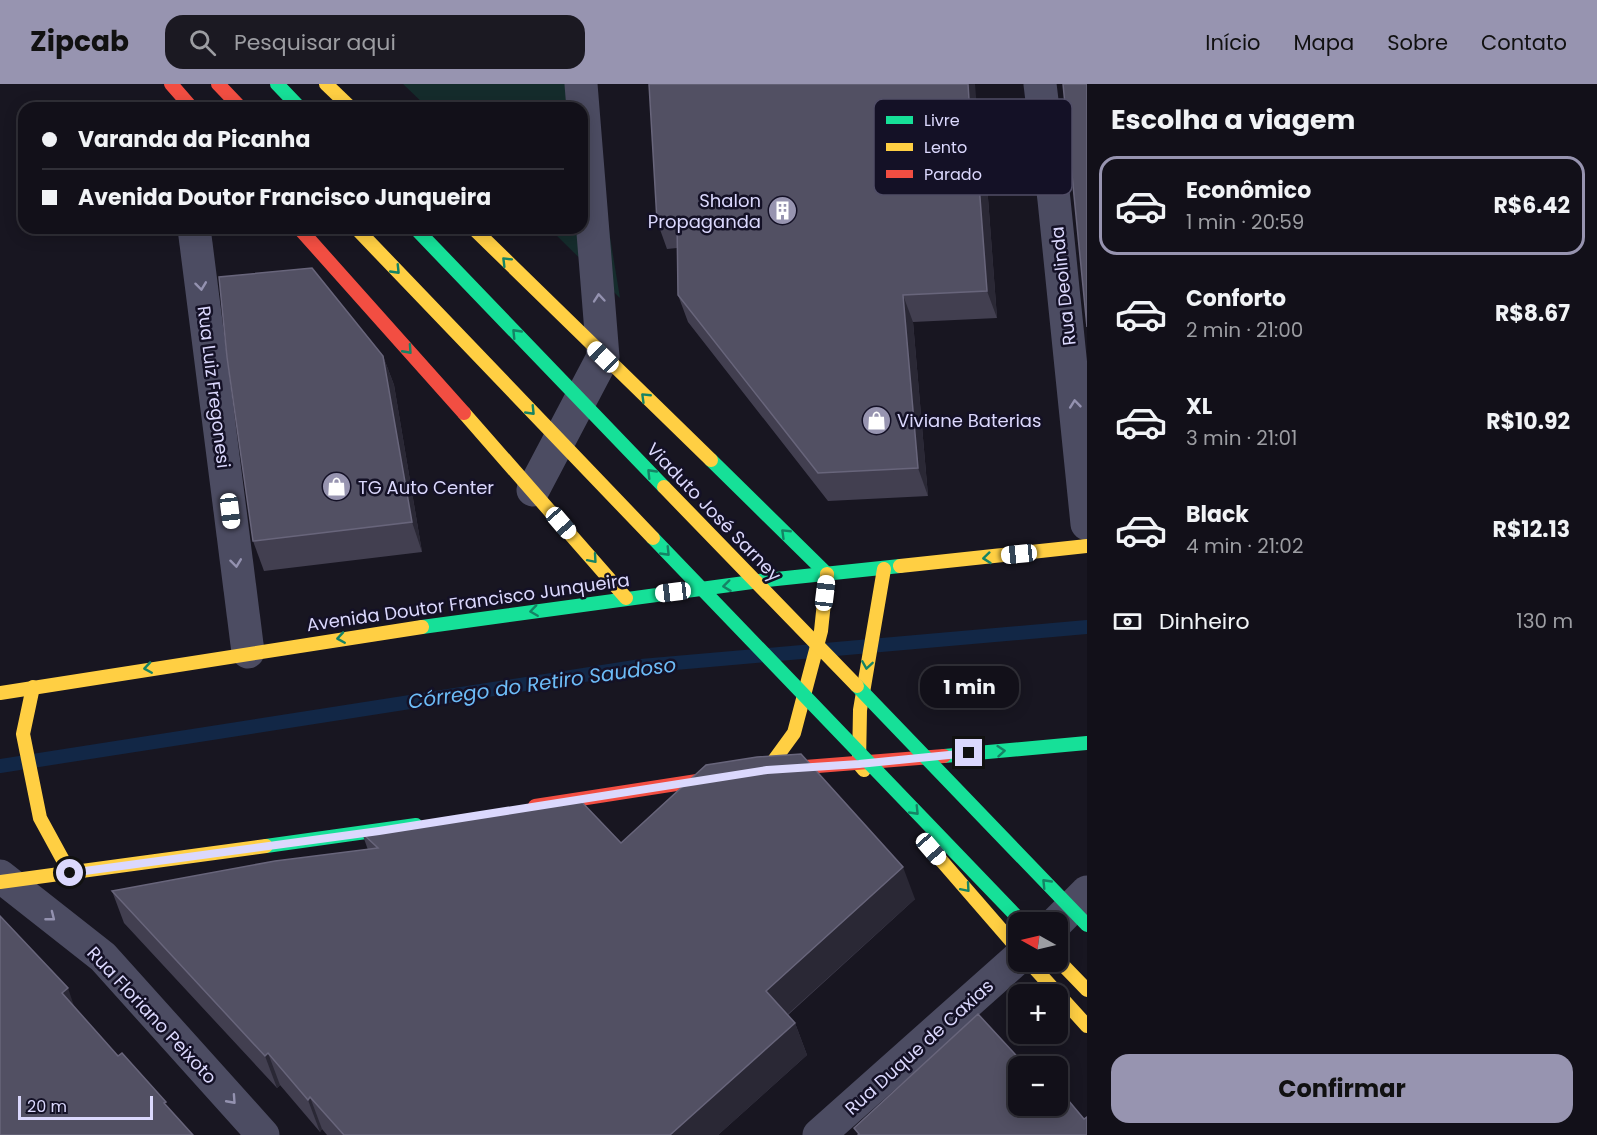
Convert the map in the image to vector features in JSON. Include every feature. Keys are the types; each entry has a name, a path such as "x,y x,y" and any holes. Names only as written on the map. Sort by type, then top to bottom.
{"main road":[{"path":"218,84 235,102"},
{"path":"276,84 294,102"},
{"path":"326,84 345,102"},
{"path":"304,234 533,490 626,598"},
{"path":"362,234 1012,912"},
{"name":"Viaduto José Sarney","path":"421,234 1087,925"},
{"path":"479,234 827,574 821,631 794,733 767,770"},
{"name":"Avenida Doutor Francisco Junqueira","path":"0,693 248,652 626,598 1087,546"},
{"path":"884,569 860,710 859,764 1008,937"},
{"path":"33,687 23,734 40,818 70,873"},
{"path":"520,808 767,770 1087,743"},
{"path":"2,880 70,873 426,823"},
{"path":"1068,970 1087,990"},
{"path":"1038,972 1087,1026"}],"street":[{"path":"580,84 582,102"},
{"name":"Rua Deolinda","path":"1040,84 1042,99"},
{"path":"533,490 603,357 588,179"},
{"name":"Rua Deolinda","path":"1053,195 1087,524"},
{"name":"Rua Luiz Fregonesi","path":"195,234 248,652"},
{"name":"Rua Floriano Peixoto","path":"2,880 103,957 263,1135"},
{"path":"1067,912 1087,892"},
{"name":"Rua Duque de Caxias","path":"819,1135 1008,967"}],"green space":[{"path":"403,84 585,84 588,102 422,102"},
{"path":"588,102 620,298 555,234 588,234"}],"building":[{"path":"649,84 968,84 969,99 874,99 874,195 980,195 987,291 903,295 918,468 818,473 678,295 677,220 657,221"},
{"path":"1063,84 1087,84 1087,327 1072,175 1072,99 1064,99"},
{"path":"312,268 383,356 412,522 253,541 227,357 219,277"},
{"path":"801,754 903,867 766,991 795,1023 670,1135 344,1135 310,1097 308,1100 268,1053 265,1056 112,891 275,861 378,848 362,833 578,798 621,843 706,765 757,757"},
{"path":"0,916 68,988 62,993 118,1056 122,1053 193,1135 0,1135"},
{"path":"978,1014 1017,1056 1008,1056 1008,1116 1068,1116 1068,1100 1084,1119 1087,1117 1087,1135 858,1135 854,1128"}],"waterway":[{"name":"Córrego do Retiro Saudoso","path":"0,766 641,666 1087,627"}],"traffic: fast":[{"path":"277,84 294,102"},
{"path":"421,234 664,487"},
{"path":"711,460 827,574"},
{"path":"653,538 1012,912"},
{"path":"422,627 767,580 900,566"},
{"path":"857,686 1087,925"},
{"path":"944,756 1087,743"},
{"path":"266,846 416,825"}],"traffic: slow":[{"path":"326,84 345,102"},
{"path":"362,234 653,538"},
{"path":"479,234 711,460"},
{"path":"464,413 626,598"},
{"path":"664,487 857,686"},
{"path":"900,566 1087,546"},
{"path":"864,770 859,764 860,710 884,569"},
{"path":"767,770 794,733 821,631 827,574"},
{"path":"0,693 422,627"},
{"path":"33,687 23,734 40,818 70,873"},
{"path":"927,844 1008,937"},
{"path":"0,882 266,846"},
{"path":"1068,970 1087,990"},
{"path":"1038,972 1087,1026"}],"traffic: jam":[{"path":"171,84 187,102"},
{"path":"218,84 235,102"},
{"path":"304,234 464,413"},
{"path":"535,806 767,770 944,756"}],"place":[{"name":"Shalon Propaganda","path":"782,210"},
{"name":"Viviane Baterias","path":"876,420"},
{"name":"TG Auto Center","path":"337,487"}],"route":[{"path":"70,873 379,831 767,770 969,753"}]}
